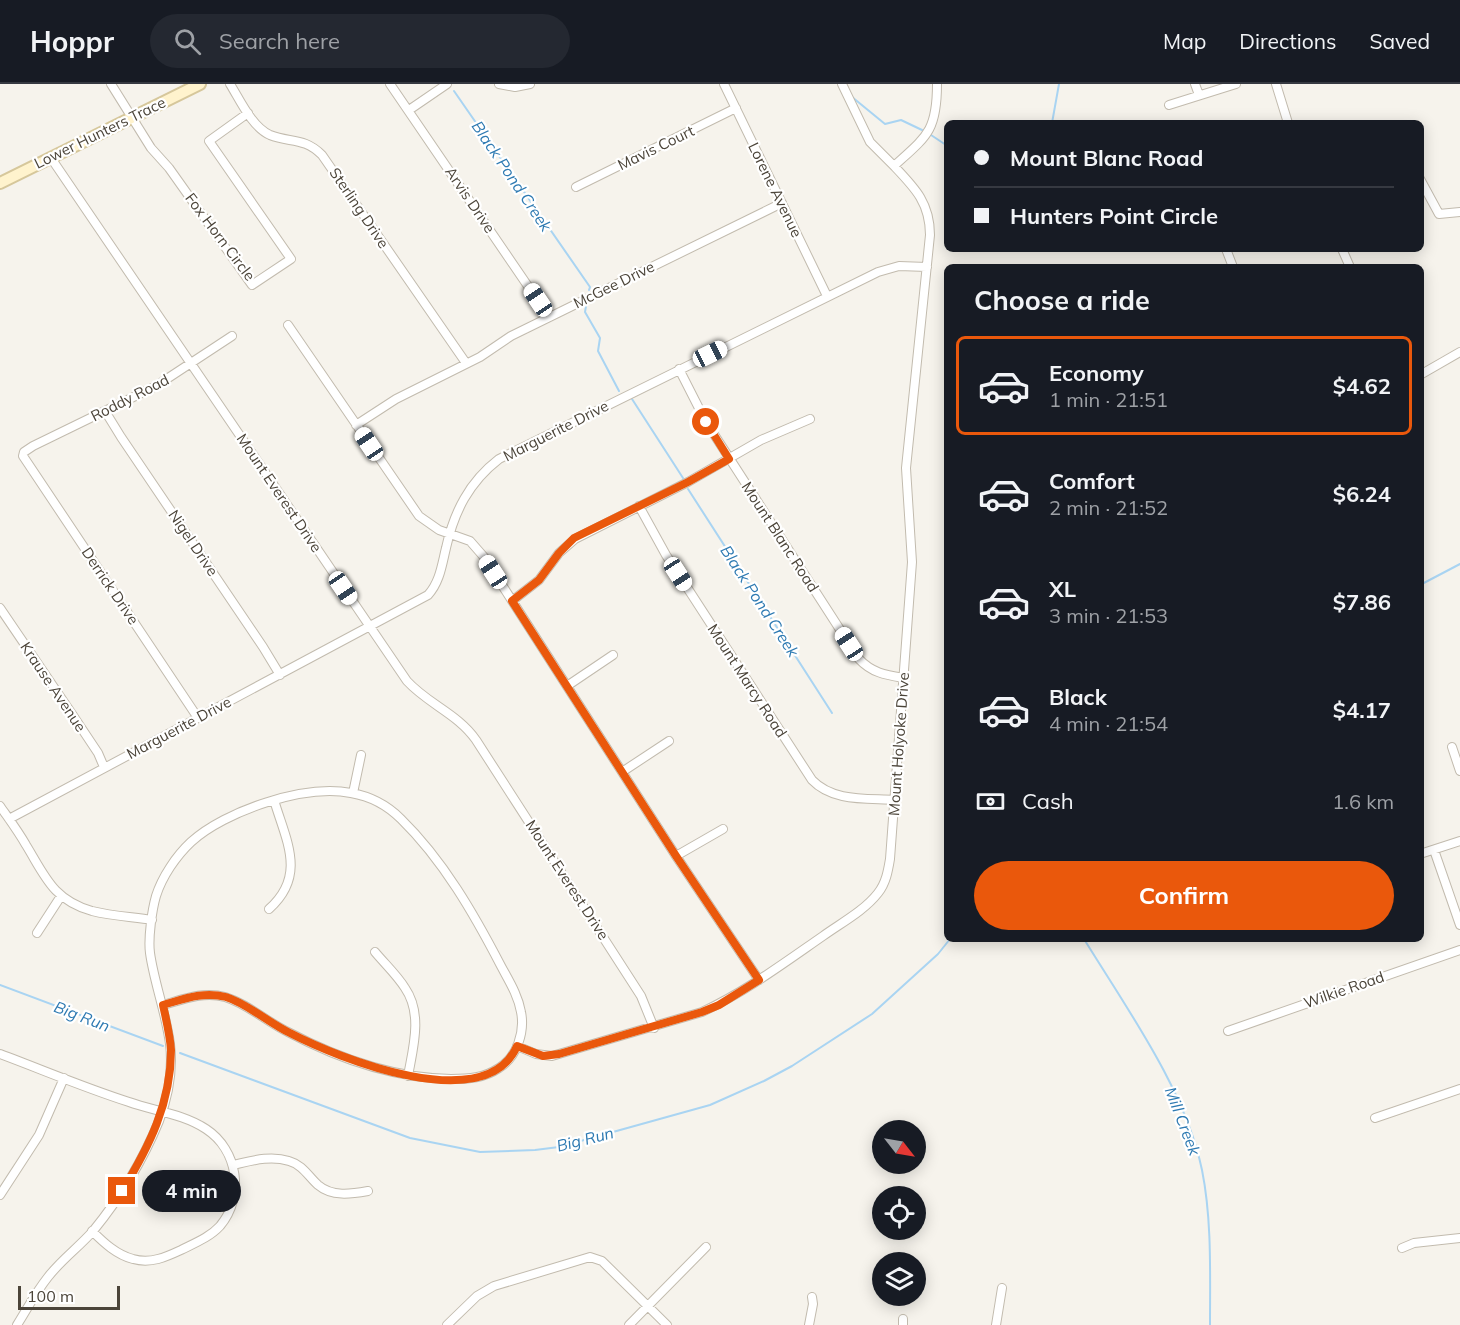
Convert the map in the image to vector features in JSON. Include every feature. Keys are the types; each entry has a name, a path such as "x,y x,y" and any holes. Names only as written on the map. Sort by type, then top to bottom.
{"street":[{"path":"111,84 130,117"},
{"name":"Lower Hunters Trace","path":"0,183 200,84"},
{"name":"Sterling Drive","path":"230,84 248,113 264,132 307,143 322,154 466,363"},
{"name":"Arvis Drive","path":"390,84 549,317"},
{"path":"409,110 447,84"},
{"path":"498,84 515,87 530,84"},
{"name":"Lorene Avenue","path":"724,84 827,296"},
{"path":"842,84 870,142 894,166 920,143 932,126 937,110 937,84"},
{"path":"1195,84 1199,95"},
{"path":"1169,105 1236,84"},
{"path":"1276,84 1287,120"},
{"name":"Mavis Court","path":"576,187 736,108"},
{"name":"Fox Horn Circle","path":"130,117 252,285 291,259 209,141 248,113"},
{"name":"Mount Everest Drive","path":"51,158 416,691 460,721 476,740 641,996 654,1028"},
{"name":"Mount Holyoke Drive","path":"517,1046 536,1054 552,1056 654,1028 719,1005 857,912 877,895 888,871 912,562 906,468 927,267 929,224 925,207 917,190 894,166"},
{"path":"1424,186 1439,214 1460,212"},
{"name":"McGee Drive","path":"356,425 396,399 480,357 512,336 782,204"},
{"name":"Marguerite Drive","path":"9,819 420,600 432,591 439,575 449,534 459,506 479,477 499,459 886,268 927,267"},
{"path":"288,325 419,516 427,524 465,539 477,548 759,980"},
{"name":"Roddy Road","path":"24,454 33,446 156,386 232,336"},
{"path":"1424,373 1460,352"},
{"name":"Mount Blanc Road","path":"679,369 701,414 859,659 871,670 904,678"},
{"name":"Nigel Drive","path":"105,411 280,675"},
{"path":"512,601 539,580 559,553 574,538 639,507 761,441 810,419"},
{"name":"Derrick Drive","path":"24,454 28,466 198,718"},
{"name":"Mount Marcy Road","path":"639,507 666,555 812,780 821,789 839,796 895,800"},
{"name":"Krause Avenue","path":"0,608 104,767"},
{"path":"567,686 613,655"},
{"path":"622,772 669,741"},
{"path":"1452,747 1460,771"},
{"path":"353,793 361,755"},
{"path":"17,1325 48,1276 92,1231 130,1178 144,1154 162,1113 168,1090 171,1050 150,951 152,920 156,897 164,876 189,843 211,827 262,802 324,791 353,793 377,802 403,821 435,858 477,919 517,997 522,1016 520,1040 513,1056 506,1064 478,1078 424,1079 386,1072 324,1050 227,998 207,994 196,995 163,1005"},
{"path":"269,909 286,891 290,882 292,864 274,800"},
{"path":"0,806 46,880 61,896 93,911 152,920"},
{"path":"676,856 723,829"},
{"path":"1424,853 1460,841"},
{"path":"1434,850 1460,925"},
{"path":"37,933 61,896"},
{"name":"Wilkie Road","path":"1228,1031 1460,950"},
{"path":"375,952 406,989 411,1000 415,1036 408,1076"},
{"path":"0,1054 181,1118 207,1130 219,1140 233,1165 234,1198 225,1218 207,1237 166,1257 146,1261 132,1259 118,1253 92,1231"},
{"path":"0,1195 39,1135 64,1078"},
{"path":"1375,1118 1460,1089"},
{"path":"233,1165 264,1158 283,1159 299,1165 327,1191 333,1193 368,1191"},
{"path":"1402,1248 1414,1243 1460,1238"},
{"path":"629,1325 706,1247"},
{"path":"447,1325 477,1296 494,1286 590,1257 602,1261 667,1325"},
{"path":"996,1325 1002,1288"},
{"path":"809,1325 812,1297"}],"waterway":[{"name":"Mill Creek","path":"1053,120 1059,84"},
{"name":"Black Pond Creek","path":"454,91 590,287 589,290"},
{"name":"Mill Creek","path":"852,97 885,124 901,120 922,130"},
{"name":"Mill Creek","path":"931,135 944,144"},
{"name":"Black Pond Creek","path":"586,306 585,312 600,338 598,351 619,391"},
{"name":"Black Pond Creek","path":"632,399 683,478"},
{"name":"Black Pond Creek","path":"688,489 832,713"},
{"path":"1424,583 1460,564"},
{"name":"Big Run","path":"180,1053 410,1138 480,1152 559,1147 710,1105 764,1081 792,1066 872,1014 938,954 948,942"},
{"name":"Mill Creek","path":"1086,942 1153,1050 1169,1080 1194,1140 1202,1170 1207,1208 1210,1247 1210,1325"},
{"name":"Big Run","path":"0,985 163,1046"}],"route":[{"path":"122,1191 144,1154 165,1104 170,1078 171,1047 163,1005 196,995 207,994 227,998 324,1050 386,1072 424,1079 471,1079 488,1074 506,1064 513,1056 517,1046 543,1056 552,1056 689,1017 719,1005 759,980 676,856 512,601 539,580 564,547 574,538 688,482 729,459 706,422"}]}
